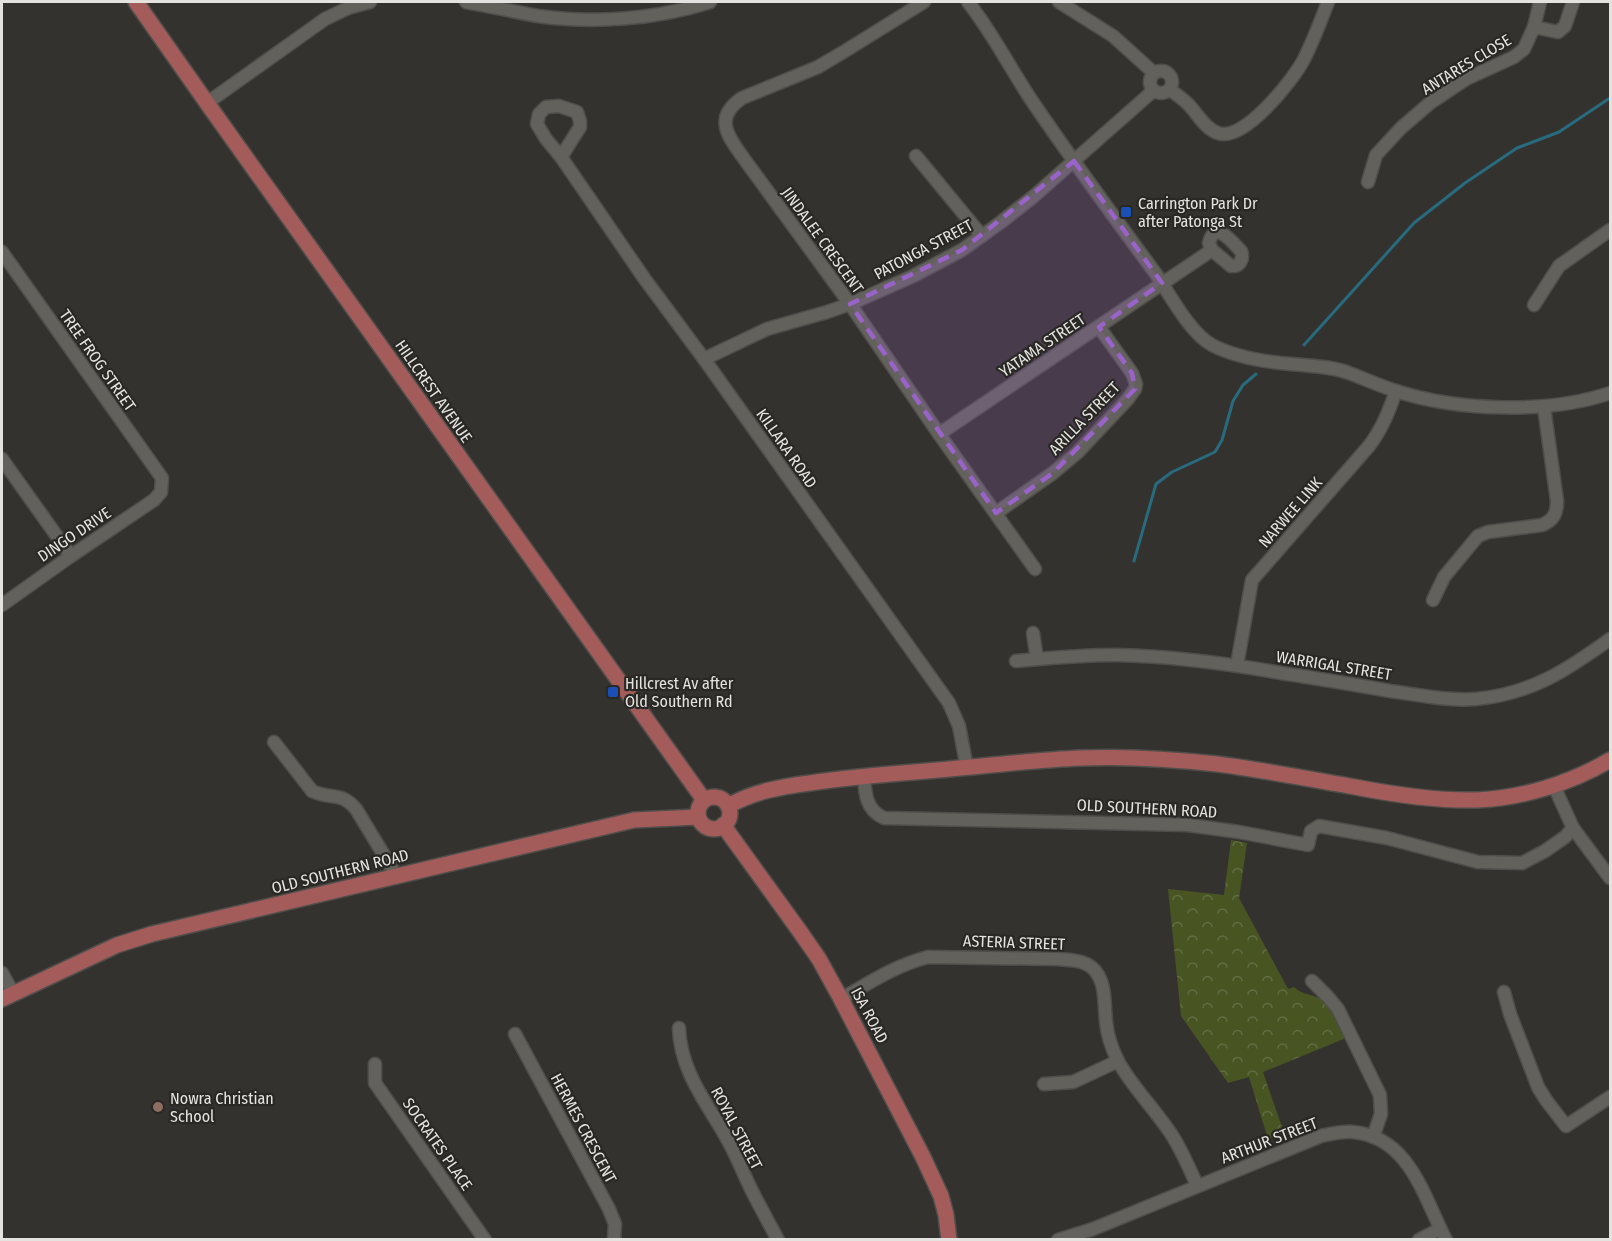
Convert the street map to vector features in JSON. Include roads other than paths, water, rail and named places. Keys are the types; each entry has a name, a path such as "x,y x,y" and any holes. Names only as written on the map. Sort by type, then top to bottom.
{"main road":[{"name":"HILLCREST AVENUE","path":"136,2 704,800"},
{"path":"728,806 762,791 827,780 1083,758 1153,759 1216,764 1398,795 1478,800 1554,786 1611,760"},
{"path":"717,797 728,806 729,816 723,825 709,828 701,822 698,817 699,808 704,800 717,797"},
{"name":"OLD SOUTHERN ROAD","path":"7,996 117,945 136,939 396,875 634,820 698,817"},
{"name":"ISA ROAD","path":"723,825 819,959 841,999 941,1196 950,1239"}],"street":[{"path":"207,103 325,19 348,8 370,2"},
{"path":"466,2 540,16 583,19 655,15 710,2"},
{"name":"JINDALEE CRESCENT","path":"924,2 818,67 742,98 732,107 725,126 734,145 850,304 1035,569"},
{"path":"968,2 1030,99 1189,323 1209,344 1278,363 1345,371 1396,391 1467,406 1544,407 1597,398 1611,393"},
{"path":"1059,2 1113,36 1154,73"},
{"path":"1170,90 1188,104 1210,129 1225,135 1232,133 1260,113 1296,72 1310,47 1328,2"},
{"name":"ANTARES CLOSE","path":"1368,182 1376,155 1401,128 1431,103 1466,79 1514,57 1524,49 1534,27 1540,2"},
{"path":"1534,27 1558,32 1565,26 1574,2"},
{"path":"1154,73 1164,71 1168,73 1172,81 1170,90"},
{"path":"1154,73 1150,81 1153,91 1162,94 1170,90"},
{"name":"PATONGA STREET","path":"704,359 767,329 850,304 914,276 962,250 1034,196 1153,91"},
{"path":"916,156 982,236"},
{"name":"KILLARA ROAD","path":"561,157 644,278 949,704 959,726 967,768"},
{"path":"1534,305 1559,266 1611,230"},
{"name":"YATAMA STREET","path":"939,434 1212,250"},
{"name":"TREE FROG STREET","path":"2,252 162,478 161,488"},
{"name":"ARILLA STREET","path":"996,513 1066,463 1135,389 1136,384 1132,373 1099,327"},
{"name":"NARWEE LINK","path":"1237,665 1252,580 1369,446 1380,431 1396,391"},
{"path":"1433,600 1444,577 1478,536 1488,532 1542,525 1556,514 1557,501 1544,407"},
{"path":"2,459 71,556"},
{"name":"DINGO DRIVE","path":"2,605 154,500 161,492 161,488"},
{"path":"1033,633 1037,659"},
{"name":"WARRIGAL STREET","path":"1016,661 1118,655 1197,660 1441,699 1476,699 1531,687 1555,676 1611,639"},
{"path":"274,742 312,791 350,801 396,875"},
{"name":"OLD SOUTHERN ROAD","path":"864,776 864,792 869,806 876,814 884,818 1188,825 1308,845 1311,831 1319,826 1387,838 1478,862 1522,863 1545,851 1573,828"},
{"path":"1554,786 1573,828 1611,878"},
{"name":"ASTERIA STREET","path":"841,999 894,969 928,957 1058,959 1088,965 1098,975 1103,991 1108,1035 1118,1061 1169,1130 1197,1185"},
{"path":"2,973 7,996"},
{"path":"1312,981 1338,1009 1380,1095 1381,1114 1373,1137"},
{"path":"1504,992 1538,1087 1566,1126 1611,1097"},
{"name":"ROYAL STREET","path":"679,1029 680,1046 688,1069 700,1094 727,1138 778,1239"},
{"name":"HERMES CRESCENT","path":"515,1034 609,1209 615,1224 614,1239"},
{"path":"1044,1084 1074,1082 1118,1061"},
{"name":"SOCRATES PLACE","path":"375,1064 375,1083 485,1239"},
{"name":"ARTHUR STREET","path":"1058,1239 1094,1234 1197,1185 1320,1136 1353,1132 1373,1137 1392,1148 1406,1161 1443,1234"},
{"path":"1419,1239 1443,1234"}],"waterway":[{"path":"1304,345 1414,223 1465,183 1517,148 1559,132 1610,98"},
{"path":"1134,561 1156,484 1172,472 1215,452 1222,440 1233,401 1243,385 1256,374"}],"place":[{"name":"Carrington Park Dr after Patonga St","path":"1126,212"},
{"name":"Hillcrest Av after Old Southern Rd","path":"613,692"},
{"name":"Nowra Christian School","path":"158,1107"}]}
